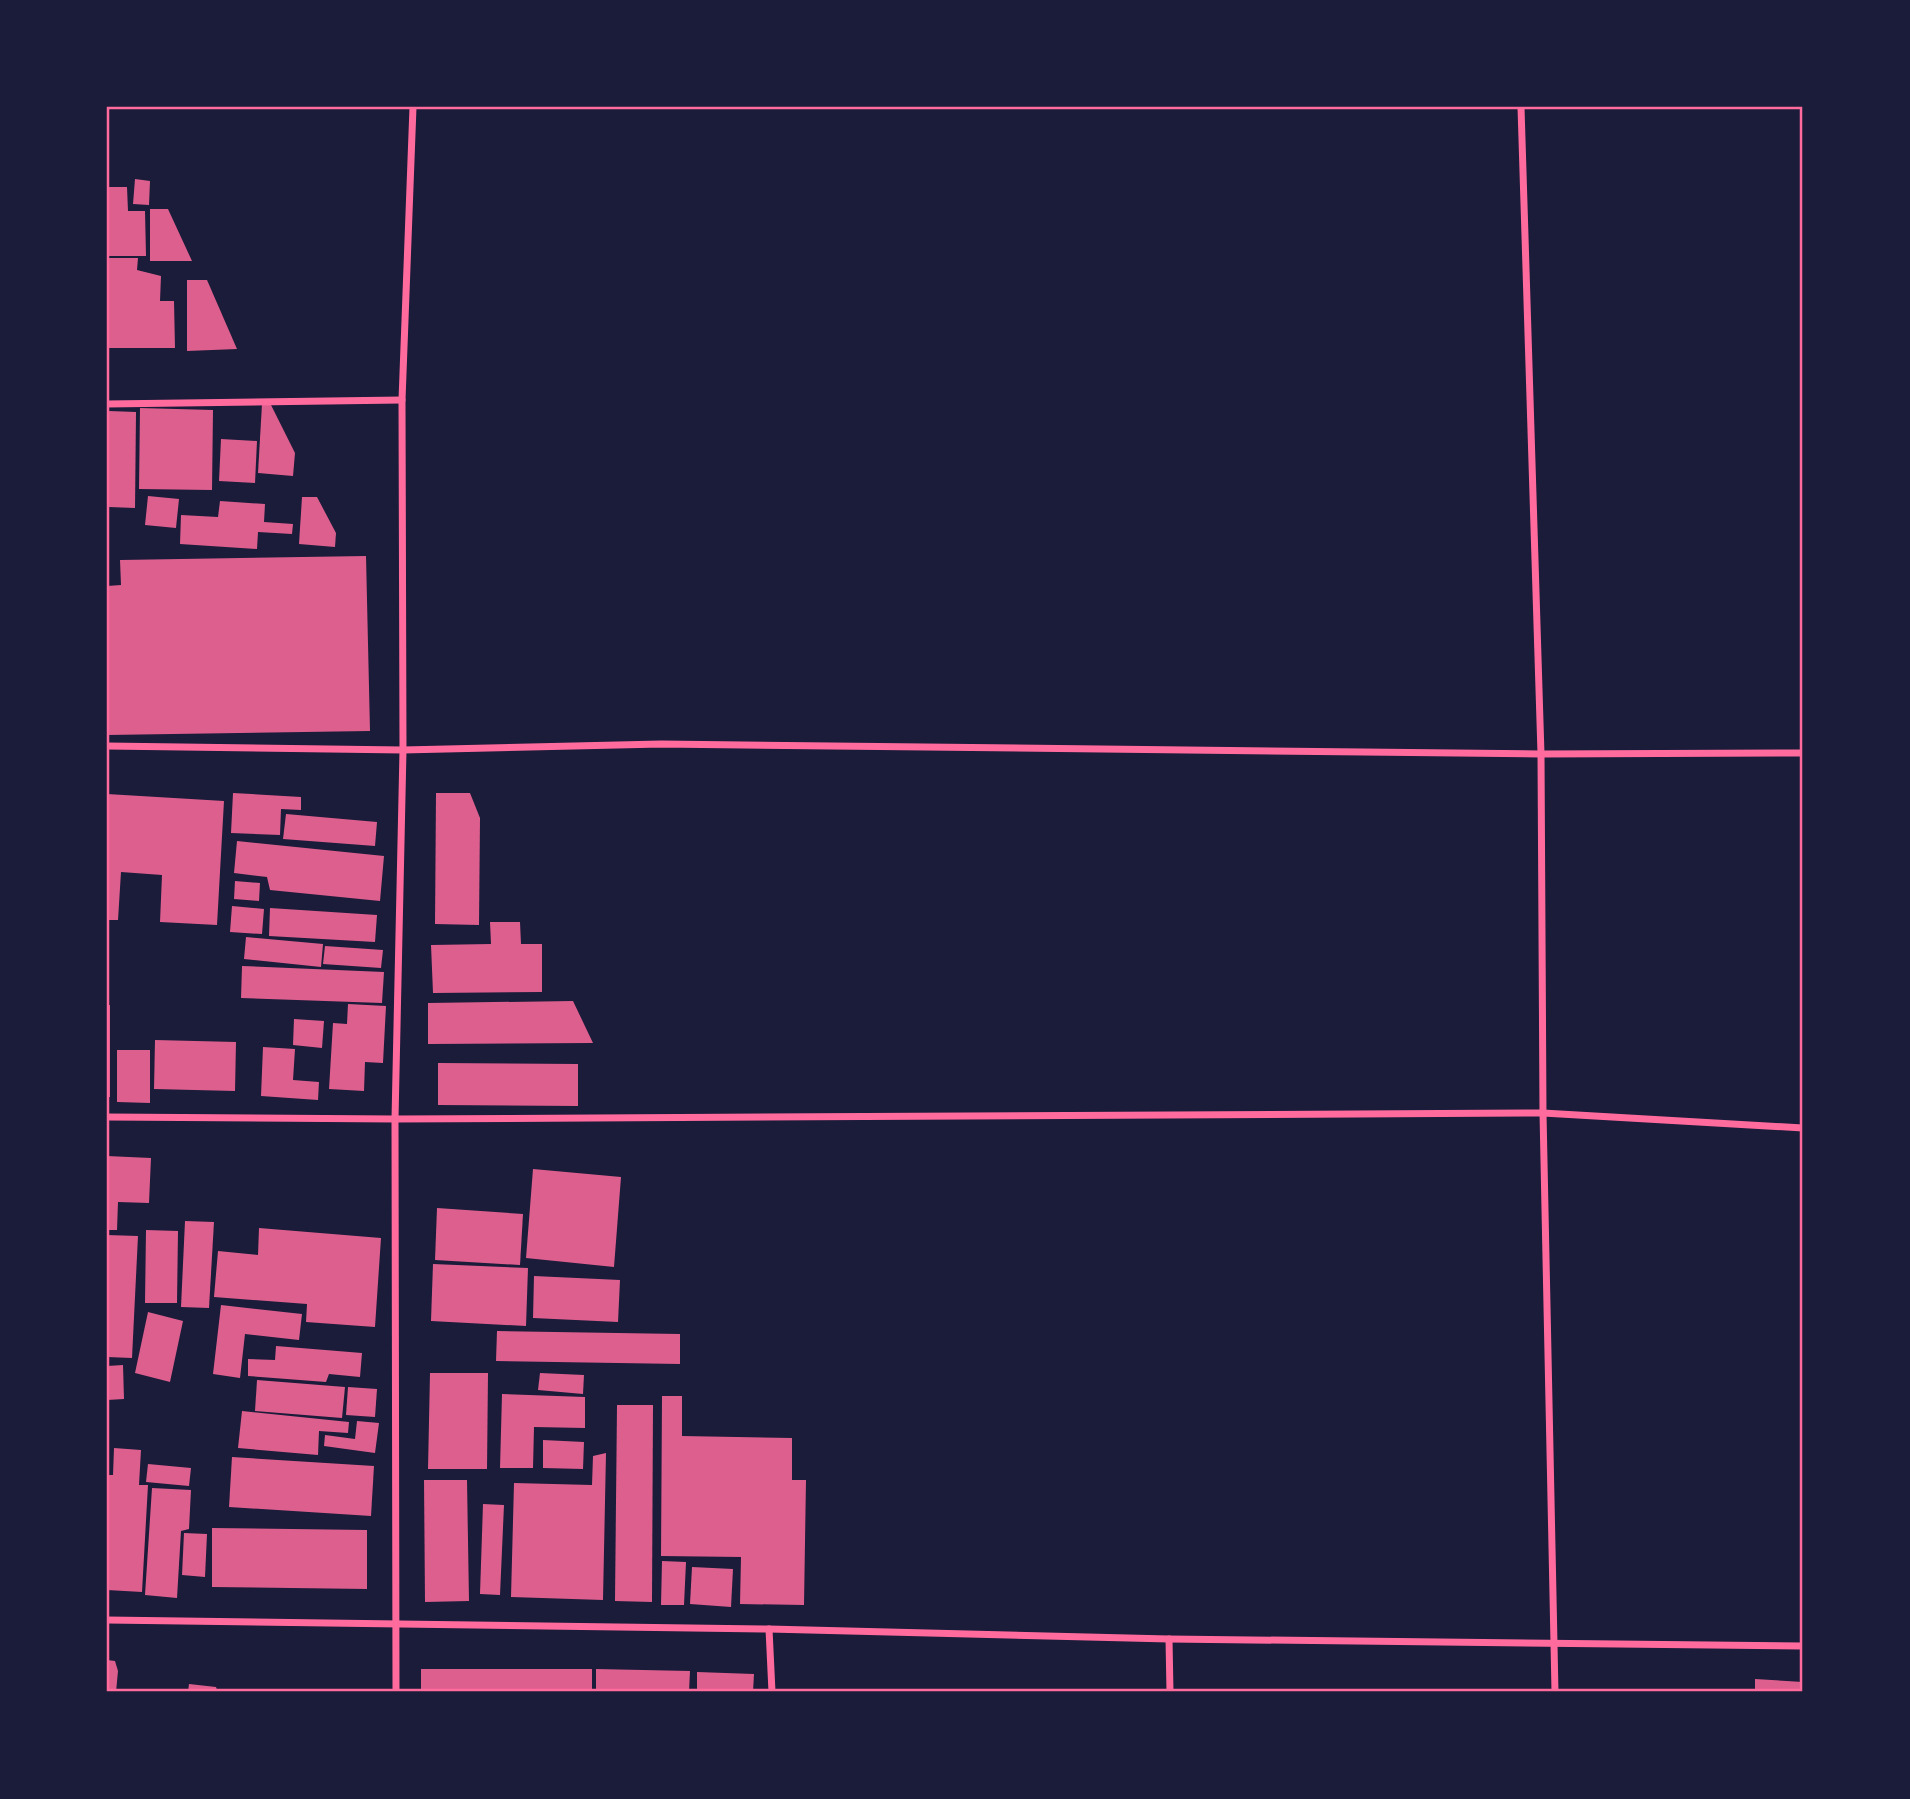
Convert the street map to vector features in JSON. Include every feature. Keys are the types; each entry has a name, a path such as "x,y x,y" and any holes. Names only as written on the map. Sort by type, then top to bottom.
{"street":[{"path":"396,1692 396,1119 403,750 402,400 413,107"},
{"path":"1521,107 1541,754 1543,1114 1555,1692"},
{"path":"107,404 402,400"},
{"path":"107,746 403,750 661,744 1541,754 1803,753"},
{"path":"107,1117 396,1119 1543,1114 1803,1128"},
{"path":"107,1620 769,1629 1169,1639 1803,1646"},
{"path":"769,1629 772,1692"},
{"path":"1169,1639 1170,1692"}],"building":[{"path":"135,179 150,181 149,205 133,204"},
{"path":"107,187 127,187 128,211 145,211 146,256 107,256"},
{"path":"150,209 168,209 192,261 150,261"},
{"path":"107,258 138,258 137,270 161,276 160,301 174,301 175,348 107,348"},
{"path":"187,280 207,280 237,349 187,351"},
{"path":"262,404 271,405 295,453 293,476 258,473"},
{"path":"140,408 213,410 212,490 139,489"},
{"path":"109,411 136,412 135,508 109,507"},
{"path":"221,439 257,441 255,483 219,481"},
{"path":"148,496 179,499 176,528 145,525"},
{"path":"302,497 317,497 336,533 335,547 299,544"},
{"path":"220,501 265,504 264,522 293,524 292,534 258,532 257,549 180,544 181,515 218,517"},
{"path":"366,556 370,731 107,735 107,586 121,585 120,560"},
{"path":"233,793 301,797 301,810 281,809 280,835 231,833"},
{"path":"436,793 470,793 480,818 479,925 435,924"},
{"path":"107,794 224,801 217,925 160,922 162,875 121,872 118,920 107,920"},
{"path":"286,814 377,822 375,846 283,839"},
{"path":"237,841 384,856 380,901 270,890 267,877 234,873"},
{"path":"235,881 260,883 259,901 234,899"},
{"path":"232,906 264,909 262,934 230,932"},
{"path":"270,908 377,915 375,942 269,936"},
{"path":"490,922 520,922 521,944 542,944 542,992 433,993 431,945 491,944"},
{"path":"246,937 323,944 321,967 244,959"},
{"path":"325,946 383,950 381,968 323,964"},
{"path":"242,966 384,972 382,1003 241,998"},
{"path":"573,1001 593,1043 428,1044 428,1003"},
{"path":"348,1004 386,1006 383,1063 365,1062 364,1091 329,1089 333,1023 347,1024"},
{"path":"107,1005 110,1005 110,1097 107,1097"},
{"path":"294,1019 324,1021 322,1048 293,1045"},
{"path":"155,1040 236,1042 235,1091 154,1089"},
{"path":"263,1047 295,1049 293,1080 319,1082 318,1100 261,1096"},
{"path":"117,1050 150,1050 150,1103 117,1102"},
{"path":"438,1063 578,1064 578,1106 438,1105"},
{"path":"107,1156 151,1158 149,1203 118,1202 117,1230 107,1230"},
{"path":"533,1169 621,1177 614,1267 526,1258"},
{"path":"437,1208 523,1214 520,1265 435,1260"},
{"path":"185,1221 214,1222 209,1308 181,1307"},
{"path":"259,1228 381,1238 375,1327 306,1322 307,1304 214,1297 218,1251 258,1255"},
{"path":"146,1230 178,1231 177,1303 145,1303"},
{"path":"107,1235 138,1236 132,1358 107,1357"},
{"path":"433,1264 528,1268 526,1326 431,1321"},
{"path":"534,1276 620,1280 618,1322 533,1318"},
{"path":"221,1305 302,1314 299,1340 245,1334 240,1378 213,1374"},
{"path":"148,1312 183,1321 170,1382 135,1373"},
{"path":"497,1331 680,1334 680,1364 496,1361"},
{"path":"276,1346 362,1353 360,1377 329,1374 326,1382 248,1376 248,1359 275,1360"},
{"path":"123,1365 124,1399 107,1400 107,1366"},
{"path":"430,1373 488,1373 487,1469 428,1469"},
{"path":"540,1373 584,1375 583,1394 538,1390"},
{"path":"257,1380 345,1387 342,1418 255,1411"},
{"path":"348,1387 377,1389 375,1417 346,1415"},
{"path":"502,1394 585,1397 585,1428 534,1427 533,1468 500,1468"},
{"path":"662,1396 682,1396 682,1436 792,1438 792,1480 806,1480 804,1605 740,1604 741,1557 661,1556"},
{"path":"617,1405 653,1405 652,1602 615,1601"},
{"path":"242,1411 349,1422 348,1433 319,1431 318,1455 238,1448"},
{"path":"357,1421 379,1423 375,1453 324,1446 325,1435 355,1439"},
{"path":"543,1440 584,1442 583,1469 543,1468"},
{"path":"114,1448 141,1450 139,1485 148,1485 142,1592 107,1590 107,1475 113,1475"},
{"path":"606,1453 603,1600 511,1597 514,1483 592,1485 593,1456"},
{"path":"232,1457 374,1466 371,1516 229,1507"},
{"path":"148,1464 191,1468 189,1486 146,1482"},
{"path":"424,1480 467,1480 469,1601 425,1602"},
{"path":"152,1488 191,1490 189,1529 181,1531 177,1598 145,1595"},
{"path":"483,1504 504,1505 500,1595 480,1594"},
{"path":"212,1528 367,1530 367,1589 212,1587"},
{"path":"184,1533 207,1534 205,1577 182,1575"},
{"path":"662,1561 686,1562 684,1605 661,1605"},
{"path":"692,1567 733,1569 731,1607 690,1604"},
{"path":"107,1660 115,1661 118,1671 116,1692 107,1692"},
{"path":"421,1669 592,1669 592,1692 421,1692"},
{"path":"596,1669 690,1671 689,1692 596,1692"},
{"path":"697,1672 754,1674 753,1692 697,1692"},
{"path":"1755,1679 1803,1682 1803,1692 1755,1692"},
{"path":"189,1684 216,1687 218,1692 188,1692"}]}
